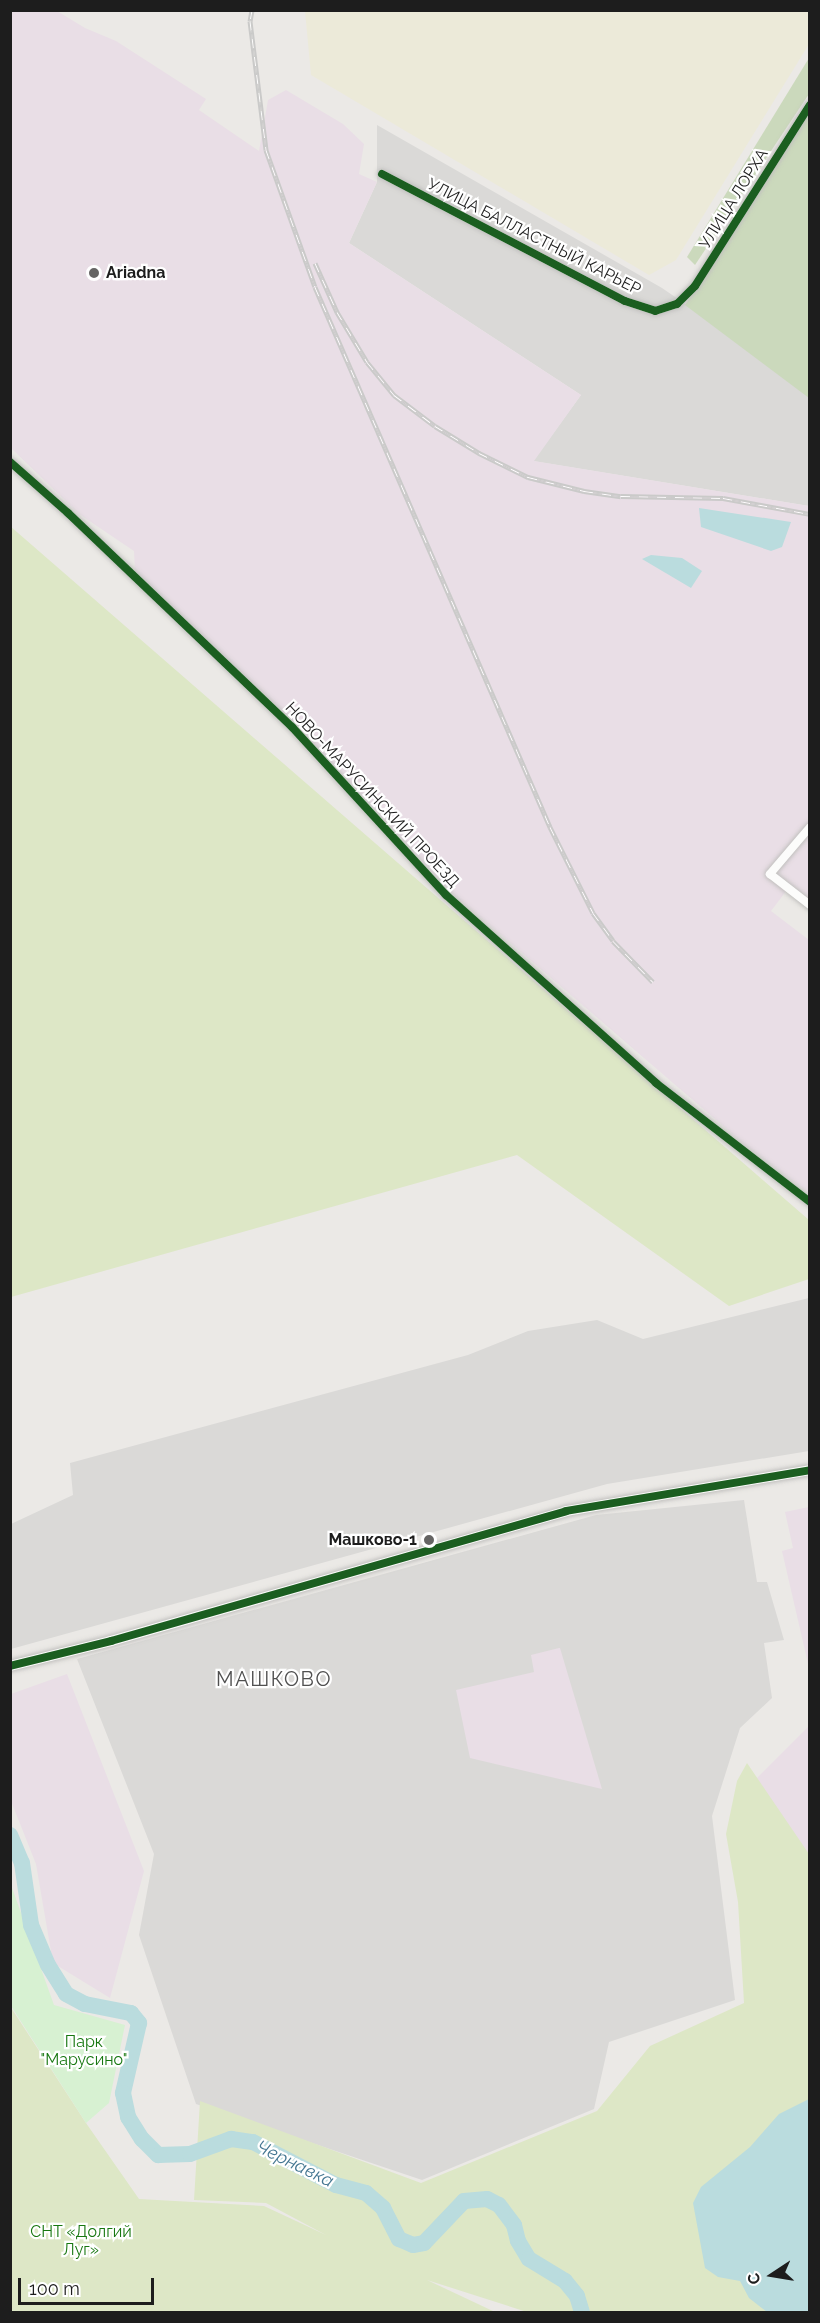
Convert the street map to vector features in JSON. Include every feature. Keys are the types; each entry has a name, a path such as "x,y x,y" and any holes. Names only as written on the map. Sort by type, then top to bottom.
{"street":[{"name":"УЛИЦА ЛОРХА","path":"678,304 695,286 810,105"},
{"name":"УЛИЦА БАЛЛАСТНЫЙ КАРЬЕР","path":"382,174 625,301 656,311 678,304"},
{"name":"НОВО-МАРУСИНСКИЙ ПРОЕЗД","path":"10,462 68,513 292,727 446,895 656,1083 810,1202"},
{"path":"810,827 770,874 810,905"},
{"path":"10,1666 111,1641 566,1511 810,1470"}],"shaded area":[{"path":"10,11 57,11 85,28 116,41 206,99 199,110 259,151 268,100 286,90 343,124 364,144 359,174 377,182 349,243 581,395 534,461 809,506 809,907 787,890 771,911 809,940 809,1193 744,1144 450,891 295,723 135,572 134,551 79,514 11,448"},
{"path":"305,11 809,11 809,44 676,260 649,275 311,75"},
{"path":"377,125 662,288 809,389 809,506 533,461 581,395 349,243 377,182"},
{"path":"809,1298 809,1451 607,1484 11,1649 11,1524 73,1495 70,1463 468,1355 528,1331 597,1320 643,1339"},
{"path":"744,1500 757,1582 767,1582 784,1640 764,1643 772,1698 740,1728 712,1816 735,2000 609,2042 594,2109 422,2180 196,2104 139,1935 154,1854 77,1659 596,1515"},
{"path":"810,1507 809,1668 782,1551 793,1548 785,1512"},
{"path":"560,1648 602,1789 470,1758 456,1690 534,1672 531,1655"},
{"path":"67,1674 144,1871 110,1998 53,1963 36,1864 11,1801 11,1694"},
{"path":"809,1726 809,1857 756,1779"}],"green space":[{"path":"809,58 809,94 695,265 687,257"},
{"path":"809,114 809,398 685,305"},
{"path":"10,526 809,1220 809,1279 729,1306 517,1155 11,1297"},
{"name":"СНТ «Долгий Луг»","path":"747,1763 809,1854 809,2312 527,2312 427,2280 495,2312 11,2312 10,2006 86,2123 139,2199 264,2206 326,2235 266,2203 194,2200 200,2101 421,2183 597,2111 650,2046 744,2003 738,1902 726,1834 737,1781"},
{"name":"Парк \"Марусино\"","path":"11,1885 54,2005 125,2025 109,2103 86,2123 11,2006"}],"water":[{"path":"699,508 791,522 782,547 771,551 701,527"},
{"path":"651,555 682,558 702,571 691,588 642,559"},
{"path":"809,2099 809,2312 767,2312 749,2298 740,2281 718,2277 705,2268 693,2203 701,2187 750,2147 779,2114"}],"waterway":[{"name":"Чернавка","path":"10,1835 22,1863 31,1925 48,1965 66,1994 85,2004 131,2013 139,2023 123,2093 128,2117 142,2139 158,2155 190,2154 231,2139 253,2142 336,2185 366,2193 383,2208 399,2239 413,2245 424,2243 464,2201 487,2199 499,2205 514,2225 518,2241 529,2259 565,2281 577,2296 582,2312"}],"railway":[{"path":"252,10 250,21 266,150 315,287 550,827 593,913 613,941 653,982"},
{"path":"315,263 337,312 367,362 394,395 435,426 479,453 528,477 584,491 621,496 723,498 810,514"}],"cycle path":[{"path":"382,174 625,301 655,311 677,304 695,286 810,105"},
{"path":"10,462 68,513 292,727 446,895 656,1083 810,1202"},
{"path":"10,1666 111,1641 566,1511 810,1470"}],"place":[{"name":"Ariadna","path":"94,273"},
{"name":"Машково-1","path":"429,1540"}],"district":[{"name":"МАШКОВО","path":"274,1679"}]}
